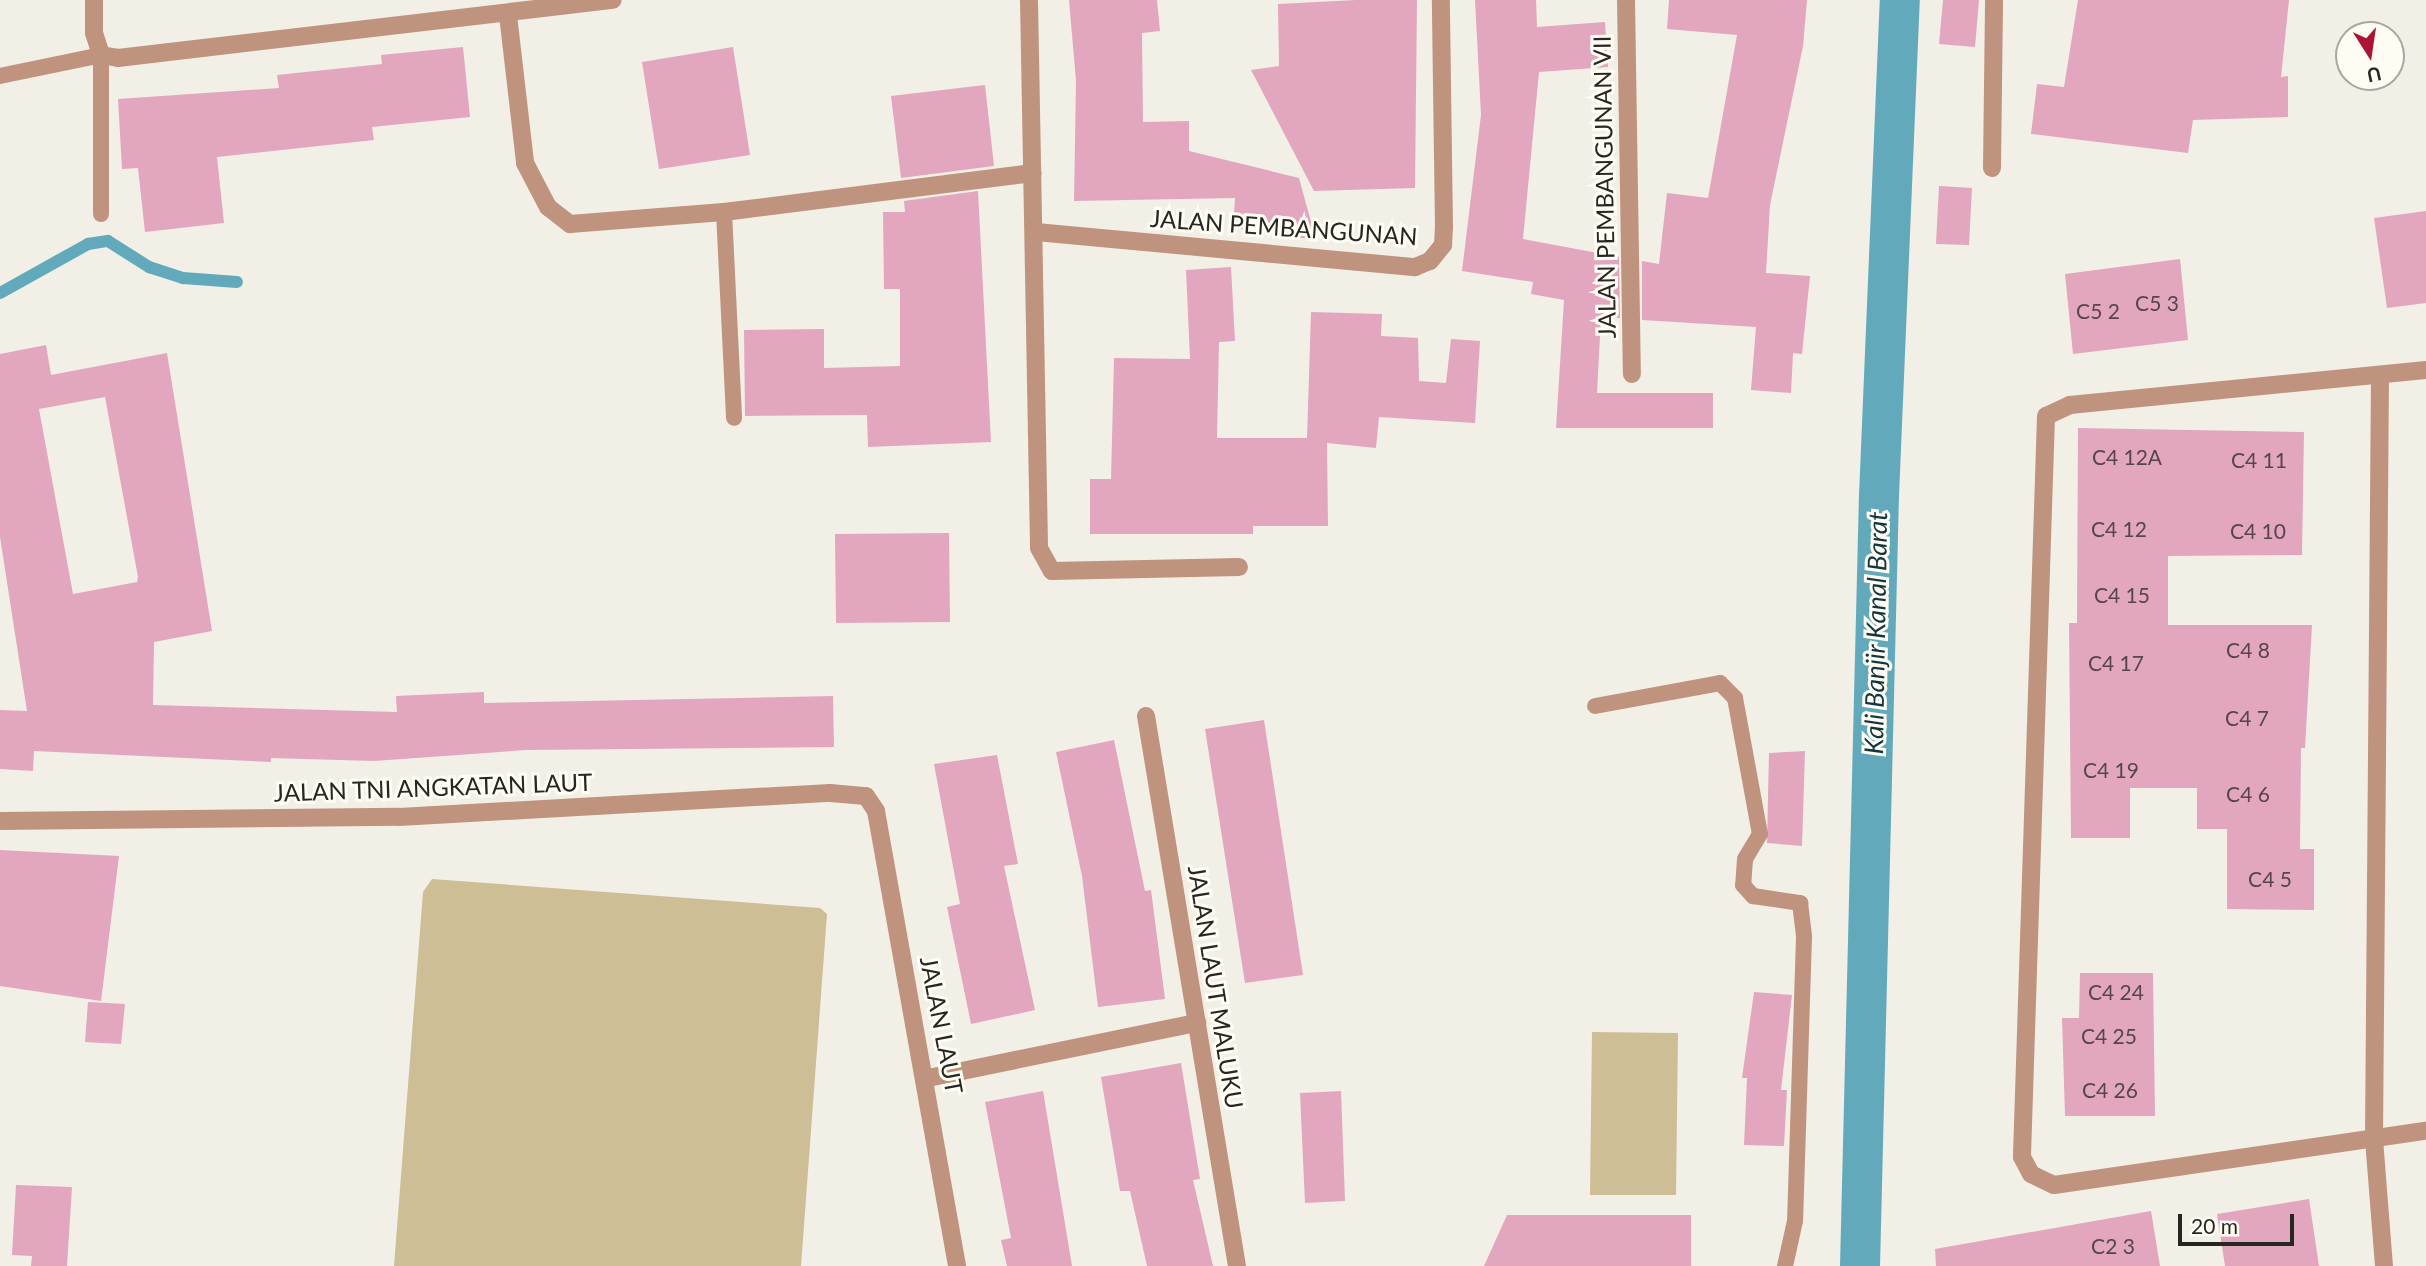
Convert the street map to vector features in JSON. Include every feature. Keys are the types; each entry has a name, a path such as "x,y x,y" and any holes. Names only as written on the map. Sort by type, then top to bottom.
{"street":[{"path":"94,0 94,33 101,55 118,58 509,15 613,0"},
{"path":"1029,0 1036,232 1036,517 1039,548 1052,570 1240,567"},
{"name":"JALAN PEMBANGUNAN","path":"1036,232 1415,267 1430,261 1443,245 1444,228 1441,0"},
{"name":"JALAN PEMBANGUNAN VII","path":"1626,0 1632,374"},
{"path":"1992,168 1994,0"},
{"path":"509,15 525,163 557,218 585,226 724,212 1033,173"},
{"path":"2426,370 2070,405 2046,416 2022,1157 2031,1174 2054,1185 2426,1131"},
{"path":"2380,375 2374,1139 2384,1266"},
{"name":"JALAN LAUT MALUKU","path":"1146,716 1237,1266"},
{"name":"JALAN TNI ANGKATAN LAUT","path":"0,821 399,817 830,793 866,796"},
{"name":"JALAN LAUT","path":"866,796 876,811 928,1078 957,1266"},
{"path":"928,1078 1197,1023"}],"lane":[{"path":"0,76 101,55 101,214"},
{"path":"724,212 734,418"},
{"path":"1595,706 1720,683 1735,698 1760,834 1745,859 1743,885 1753,896 1800,903 1804,937 1795,1221 1785,1266"}],"shaded area":[{"path":"432,879 820,908 827,914 801,1266 394,1266 423,892"},
{"path":"1592,1032 1678,1033 1676,1195 1590,1195"}],"building":[{"path":"1069,0 1157,0 1160,31 1142,33 1143,122 1189,121 1189,151 1299,178 1316,240 1233,228 1235,198 1074,201 1076,81"},
{"path":"1417,0 1415,188 1314,191 1251,70 1279,66 1278,4"},
{"path":"1475,0 1536,0 1537,27 1605,22 1608,67 1539,72 1523,239 1619,257 1620,318 1601,317 1597,393 1713,393 1713,428 1556,428 1564,300 1531,294 1533,282 1462,271 1481,115"},
{"path":"1669,0 1807,0 1803,46 1770,205 1766,273 1810,276 1802,354 1793,353 1791,393 1751,390 1756,327 1642,320 1642,261 1659,264 1667,193 1708,198 1737,35 1667,29"},
{"path":"1943,0 1979,0 1975,47 1939,44"},
{"path":"2078,0 2289,0 2281,77 2288,76 2288,117 2193,120 2188,153 2031,134 2037,84 2064,87"},
{"path":"463,47 470,117 372,127 374,140 217,157 224,223 145,232 138,168 122,169 118,99 279,88 277,75 382,64 381,55"},
{"path":"733,47 750,155 659,169 642,62"},
{"path":"985,85 994,166 901,178 891,96"},
{"path":"1939,186 1972,188 1969,245 1936,244"},
{"path":"978,191 991,442 868,447 867,415 745,416 744,330 824,329 824,368 900,366 900,289 884,289 883,212 905,212 904,201"},
{"path":"2426,211 2426,303 2387,308 2374,218"},
{"path":"2180,259 2188,340 2073,354 2065,274"},
{"path":"1231,267 1235,341 1219,342 1217,438 1307,438 1311,312 1382,314 1381,336 1418,338 1419,381 1446,383 1451,339 1480,341 1475,423 1379,417 1376,448 1327,443 1328,526 1253,526 1253,534 1090,534 1090,479 1111,479 1114,358 1190,359 1186,270"},
{"path":"46,345 51,375 167,353 212,631 154,642 153,705 397,712 396,696 484,692 484,703 833,696 834,747 526,750 374,761 271,758 271,762 34,751 33,771 0,769 0,710 27,711 0,537 0,354","holes":["105,397 137,582 73,594 39,409"]},
{"path":"2078,428 2304,432 2302,555 2168,556 2168,625 2312,625 2305,748 2301,748 2300,849 2314,849 2314,910 2227,909 2227,829 2197,829 2197,788 2130,788 2130,838 2071,838 2069,623 2077,623"},
{"path":"949,533 950,622 836,623 835,534"},
{"path":"1264,720 1303,975 1245,983 1205,729"},
{"path":"1114,740 1145,891 1151,890 1165,999 1098,1007 1082,876 1056,752"},
{"path":"1805,751 1802,846 1767,843 1769,753"},
{"path":"997,755 1018,864 1004,866 1035,1010 971,1024 947,907 960,904 934,764"},
{"path":"0,850 119,856 101,1001 0,986"},
{"path":"2080,973 2153,973 2155,1116 2065,1116 2062,1018 2079,1018"},
{"path":"1754,992 1792,995 1781,1090 1787,1090 1784,1146 1744,1145 1747,1078 1742,1078"},
{"path":"88,1002 125,1004 121,1044 85,1042"},
{"path":"1181,1063 1200,1179 1193,1180 1213,1266 1147,1266 1130,1191 1120,1191 1101,1077"},
{"path":"1043,1091 1072,1266 1007,1266 1001,1240 1011,1238 985,1102"},
{"path":"1341,1091 1345,1201 1305,1203 1300,1093"},
{"path":"16,1185 72,1187 67,1266 31,1266 32,1256 12,1255"},
{"path":"2309,1199 2319,1266 2225,1266 2217,1214"},
{"path":"2151,1211 2160,1266 1936,1266 1935,1249"},
{"path":"1507,1215 1691,1215 1691,1266 1484,1266"}],"waterway":[{"name":"Kali Banjir Kanal Barat","path":"1860,1266 1879,496 1900,0"},
{"path":"0,293 88,244 108,241 149,267 183,278 237,282"}]}
